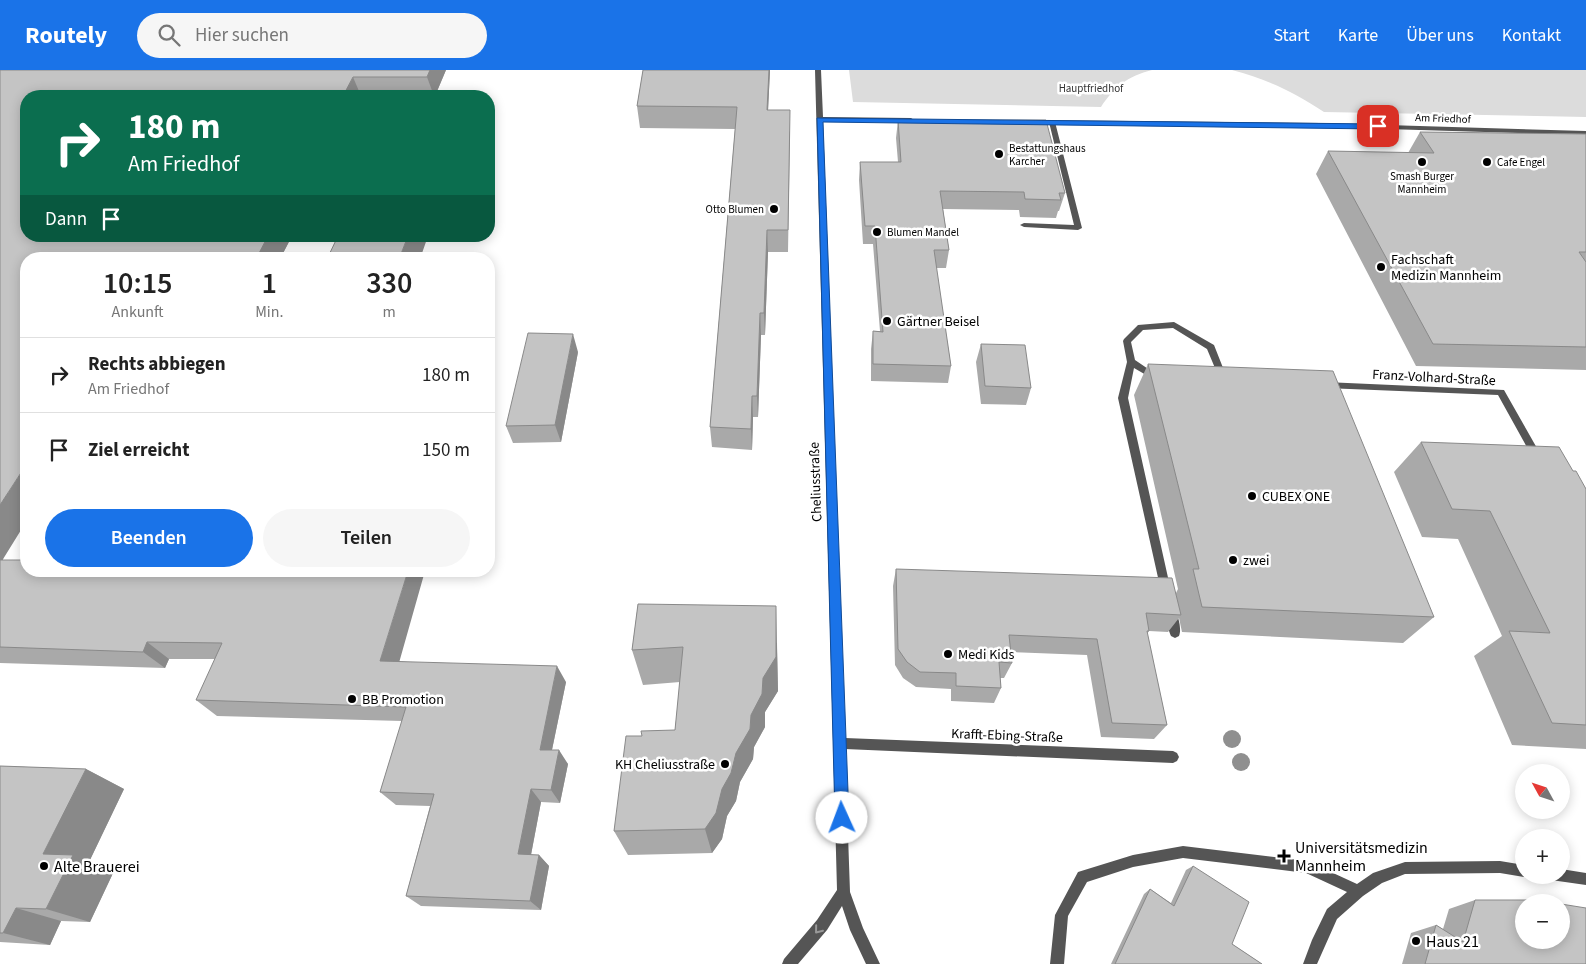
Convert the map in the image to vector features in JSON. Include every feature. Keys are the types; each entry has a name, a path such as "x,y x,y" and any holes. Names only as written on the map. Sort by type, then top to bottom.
{"street":[{"name":"Cheliusstraße","path":"818,70 844,892 857,930 873,964"},
{"path":"819,120 916,120"},
{"name":"Am Friedhof","path":"1023,122 1321,125 1586,133"},
{"path":"1024,226 1078,228 1052,122"},
{"path":"1176,633 1123,398 1131,362 1127,341 1141,326 1174,325 1210,347 1224,381"},
{"path":"1131,362 1157,378 1167,379"},
{"name":"Franz-Volhard-Straße","path":"1310,385 1500,392 1543,468"},
{"name":"Krafft-Ebing-Straße","path":"840,743 1172,757"},
{"path":"1057,964 1062,915 1083,877 1133,861 1183,852 1307,867 1358,891"},
{"path":"1310,964 1316,945 1332,914 1358,891 1378,878 1405,868 1500,867 1515,870"},
{"path":"1570,877 1586,879"},
{"path":"788,964 822,925 844,892"}],"green space":[{"name":"Hauptfriedhof","path":"849,70 1152,70 1143,72 1122,83 1101,107 853,102"},
{"path":"1232,70 1586,70 1586,117 1324,112 1280,87"}],"building":[{"path":"0,70 430,70 427,77 353,77 346,90 20,90 20,242 265,242 260,252 20,252 20,474 0,505"},
{"path":"643,70 769,70 767,110 790,110 788,230 767,230 764,313 760,313 757,396 752,396 751,429 710,427 737,107 637,106"},
{"path":"898,120 1046,120 1065,193 1059,193 1061,200 1025,199 1024,192 940,191 949,250 934,250 951,366 873,364 873,331 883,332 875,226 865,226 860,162 901,162"},
{"path":"1420,132 1586,134 1586,252 1579,252 1586,262 1586,347 1433,344 1328,151 1434,153"},
{"path":"335,242 406,242 402,252 330,252"},
{"path":"528,333 573,334 555,425 506,426"},
{"path":"981,344 1025,345 1031,388 985,386"},
{"name":"CUBEX ONE","path":"1148,364 1333,371 1434,617 1202,607 1193,569 1199,569"},
{"path":"1421,442 1559,447 1573,471 1576,471 1586,489 1586,725 1552,723 1509,631 1550,633 1490,511 1452,509"},
{"path":"0,560 20,560 20,577 406,577 380,661 557,666 540,750 559,750 551,790 531,789 518,854 539,855 530,901 406,896 434,794 380,792 406,707 196,700 222,643 147,642 143,652 0,647"},
{"path":"896,569 1172,578 1181,615 1146,613 1149,631 1147,631 1167,725 1112,723 1097,639 1009,635 1012,663 999,662 1001,688 956,686 956,673 920,672 907,662 898,649"},
{"path":"638,604 776,606 776,657 763,678 762,694 751,715 750,729 736,753 731,773 722,789 716,813 705,829 614,831 626,736 642,736 641,731 675,730 683,647 632,650"},
{"path":"0,766 86,769 43,854 73,855 46,909 16,908 3,933 0,933"},
{"path":"1193,866 1249,902 1232,944 1262,964 1115,964 1150,889 1174,906"},
{"path":"1475,900 1515,900 1515,949 1570,949 1570,905 1586,908 1586,964 1425,964 1436,925 1463,942"}],"place":[{"name":"Bestattungshaus Karcher","path":"999,154"},
{"name":"Smash Burger Mannheim","path":"1422,162"},
{"name":"Cafe Engel","path":"1487,162"},
{"name":"Otto Blumen","path":"774,209"},
{"name":"Blumen Mandel","path":"877,232"},
{"name":"Fachschaft Medizin Mannheim","path":"1381,267"},
{"name":"Gärtner Beisel","path":"887,321"},
{"name":"CUBEX ONE","path":"1252,496"},
{"name":"zwei","path":"1233,560"},
{"name":"Medi Kids","path":"948,654"},
{"name":"BB Promotion","path":"352,699"},
{"name":"KH Cheliusstraße","path":"725,764"},
{"name":"Universitätsmedizin Mannheim","path":"1284,856"},
{"name":"Alte Brauerei","path":"44,866"},
{"name":"Haus 21","path":"1416,941"}],"route":[{"path":"842,818 819,120 1378,126"}]}
